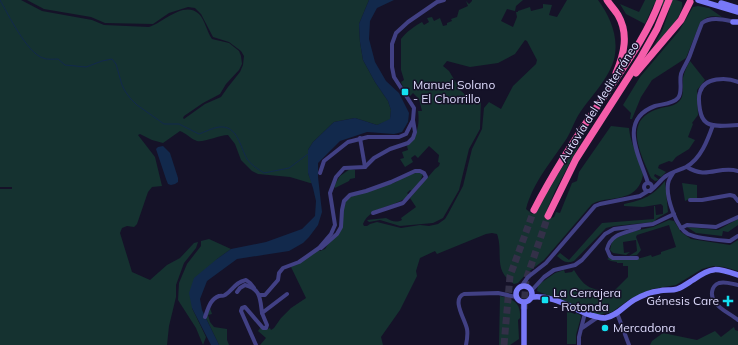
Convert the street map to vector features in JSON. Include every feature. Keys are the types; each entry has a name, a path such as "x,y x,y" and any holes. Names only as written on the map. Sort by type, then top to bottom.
{"highway":[{"path":"606,0 619,15 624,29 625,42 623,57 609,89"},
{"path":"617,94 681,20 694,0"},
{"name":"Autovía del Mediterráneo","path":"534,210 552,176 609,89 632,57 650,25 659,3"},
{"name":"Autovía del Mediterráneo","path":"548,216 576,159 640,59 657,29 667,4"}],"street":[{"path":"319,248 331,234 335,225 330,193 336,177 344,168 365,166 384,152 408,143 413,138 415,132 413,120 414,108 394,77 392,67 392,44 396,33 408,22 437,2 444,0"},
{"path":"694,0 738,12"},
{"path":"707,0 720,1 738,8"},
{"path":"713,0 738,5"},
{"path":"649,191 645,190 646,185 644,171 633,138 636,120 642,113 654,107 674,102 677,99 680,94 681,75 690,56 702,23 706,20 712,19 736,22"},
{"path":"738,82 723,79 711,81 704,85 700,91 699,101 701,116 706,123 713,125 738,125"},
{"path":"320,173 324,161 348,142 360,138 399,136 406,134 413,120"},
{"path":"516,297 517,290 528,277 546,263 595,206 640,196 661,182 667,175 688,167 703,149 713,125"},
{"path":"360,138 365,166"},
{"path":"688,167 699,173 729,169 738,171"},
{"path":"260,296 265,295 278,280 279,274 283,268 299,262 319,248 323,247 338,234 341,227 344,201 350,194 366,191 415,171 424,173 426,177 403,203 373,213"},
{"path":"673,173 668,184 668,194 674,214 681,228 686,233 692,236 730,241 738,236"},
{"path":"630,198 646,185 661,182"},
{"path":"646,185 652,187 649,191"},
{"path":"690,200 702,200 730,195 734,196 738,201"},
{"path":"638,258 613,258 610,256 608,249 612,239 617,235 653,224 674,214"},
{"path":"681,228 687,225 716,228 738,217"},
{"path":"532,297 532,290 544,276 554,270 575,265 605,234 614,229 644,226"},
{"path":"468,344 467,330 458,298 460,295 498,292 516,297 519,301 524,303 529,301 532,297 539,296 558,301 585,313 606,318 617,313 633,301 646,294 659,290 677,289 685,286 703,272 712,269 720,269 738,274"},
{"path":"205,317 208,306 214,299 226,294 240,281 246,280 250,282 260,296 262,313 267,325 266,328 263,328 245,307 242,308 241,311 256,345"},
{"path":"738,285 727,282 719,283 713,288 712,295 718,305 738,320"},
{"path":"237,292 245,285 254,288"},
{"path":"521,286 529,287 532,290"},
{"path":"262,313 287,294"},
{"path":"524,303 524,345"},
{"path":"579,345 585,313"},
{"path":"617,313 629,345"},
{"path":"581,328 598,317"}],"green space":[{"path":"0,0 21,0 42,11 92,20 104,25 149,27 180,11 193,10 203,19 212,39 229,43 239,51 242,64 220,94 184,116 184,119 205,104 221,97 240,72 243,65 244,56 241,51 229,42 213,37 201,14 195,8 188,7 169,13 153,24 105,23 91,17 44,9 27,0 369,0 359,24 363,60 375,82 388,101 391,110 390,120 377,125 355,118 334,122 313,142 308,150 308,173 312,183 290,177 258,174 252,171 241,160 235,144 228,135 197,141 180,131 163,143 152,140 140,134 138,135 155,157 162,186 152,187 148,192 137,224 134,227 127,226 122,228 120,233 132,272 150,280 167,265 180,258 194,243 198,242 196,248 184,263 176,285 176,297 169,326 167,345 0,345 0,189 12,189 12,187 0,187"},
{"path":"472,0 523,0 516,6 515,11 507,9 501,21 513,27 517,17 516,12 530,7 531,11 543,8 543,4 552,5 549,15 557,17 567,0 598,0 609,18 614,32 616,47 610,69 606,77 579,114 567,138 538,181 526,209 532,214 537,212 551,184 585,134 555,191 546,212 549,219 554,217 556,212 560,213 572,183 577,181 579,172 611,126 629,128 632,143 643,170 640,185 635,191 628,195 592,204 544,260 527,273 518,283 514,284 507,279 503,273 497,234 486,234 437,254 435,251 420,258 416,271 417,276 400,310 381,337 383,345 260,345 266,338 258,331 261,327 265,330 270,328 271,330 291,308 306,298 291,267 319,250 325,249 330,241 340,232 345,201 349,197 396,182 401,178 418,172 423,174 419,184 412,191 410,190 407,193 409,195 404,199 372,213 363,224 364,226 377,222 401,228 420,225 429,226 438,224 445,219 463,186 472,149 482,129 484,108 489,102 501,109 513,86 536,64 537,60 527,41 525,40 515,54 498,63 470,67 447,61 443,66 449,71 461,91 477,105 481,101 480,129 469,149 459,190 443,218 433,223 400,226 380,220 369,222 367,220 386,218 394,221 402,220 401,218 416,207 410,198 440,163 438,162 439,155 429,146 418,158 415,155 411,158 413,162 405,167 400,159 404,158 402,152 408,150 407,146 413,139 417,130 419,121 418,111 422,111 419,99 413,93 410,96 404,89 401,82 404,80 401,70 401,39 422,22 424,25 429,22 427,18 432,17 434,21 440,18 443,26 447,25 447,23 452,21 451,19 457,17 459,10 468,6 466,1 469,4"},
{"path":"645,0 676,0 682,2 682,8 676,21 651,51 662,31 670,8 654,4 645,24 626,14 620,4 639,12"},
{"path":"698,6 709,8 722,17 708,17 700,23 686,58 652,80 641,97 632,119 630,119 631,113 623,105 640,77 679,31 693,7"},
{"path":"690,61 705,80 697,90 698,115 692,123 693,124 688,137 695,140 689,149 676,157 672,162 669,161 659,165 658,168 666,172 661,177 655,174 654,176 659,180 655,181 651,178 639,149 637,129 640,121 647,114 679,102 682,95 683,76"},
{"path":"350,169 355,170 355,178 350,179 349,181 335,188 334,186 340,176"},
{"path":"665,181 668,212 656,219 654,222 606,228 574,261 565,262 557,256 560,253 569,260 602,223 654,219 654,206 656,215 663,214 663,206 661,204 643,207 624,206 624,204 647,197"},
{"path":"682,183 697,185 697,199 689,199 685,201"},
{"path":"738,219 738,225 728,232 723,231 722,236 696,233 687,227 718,230"},
{"path":"669,220 674,221 681,232 691,239 730,245 738,240 738,271 713,266 702,269 676,285 652,289 630,299 612,312 597,315 537,291 538,285 555,273 564,270 565,273 572,272 574,270 578,277 586,285 612,293 628,277 628,266 623,266 623,263 617,263 607,259 609,258 608,256 624,260 651,255 652,257 676,247 669,225 637,235 636,237 641,250 637,255 629,256 637,251 636,240 623,242 624,253 630,252 626,255 613,253 610,250 612,241 615,238 653,227"},
{"path":"209,239 231,249 217,259 192,308 206,337 203,345 196,328 178,300 179,283 187,264 201,246 201,241"},
{"path":"500,296 516,302 520,313 520,318 518,320 519,339 510,345 499,345"},
{"path":"210,308 212,314 208,315 210,322 214,327 227,329 227,340 229,345 219,345 206,318"},
{"path":"567,311 576,313 581,317 576,335 576,344 567,344"},
{"path":"734,327 735,330 738,331 738,345 650,345 652,341 663,333 697,340 715,331 721,337"}],"water":[{"path":"369,0 394,0 377,8 370,21 369,39 375,62 386,81 399,93 409,113 408,122 402,132 394,134 367,132 340,141 318,163 322,212 318,225 303,243 289,251 237,259 207,281 200,299 202,310 219,345 211,345 192,308 189,293 194,278 231,249 266,242 302,229 315,216 316,201 308,173 308,150 313,142 334,122 355,118 377,125 390,119 391,110 388,101 375,82 363,60 359,24"},
{"path":"163,146 170,153 178,178 178,182 175,184 168,184 156,149"}],"waterway":[{"path":"0,0 24,41 37,55 46,59 58,59 65,65 86,67 112,59 116,64 122,85 130,98 137,105 164,124 179,124 199,134 219,127 230,129 238,138 247,159 264,173 289,168 308,154"}],"tunnel":[{"path":"504,345 510,276 534,210"},
{"path":"524,309 526,280 548,216"}],"place":[{"name":"Manuel Solano - El Chorrillo","path":"405,92"},
{"name":"La Cerrajera - Rotonda","path":"545,300"},
{"name":"Génesis Care","path":"728,301"},
{"name":"Mercadona","path":"605,328"}]}
